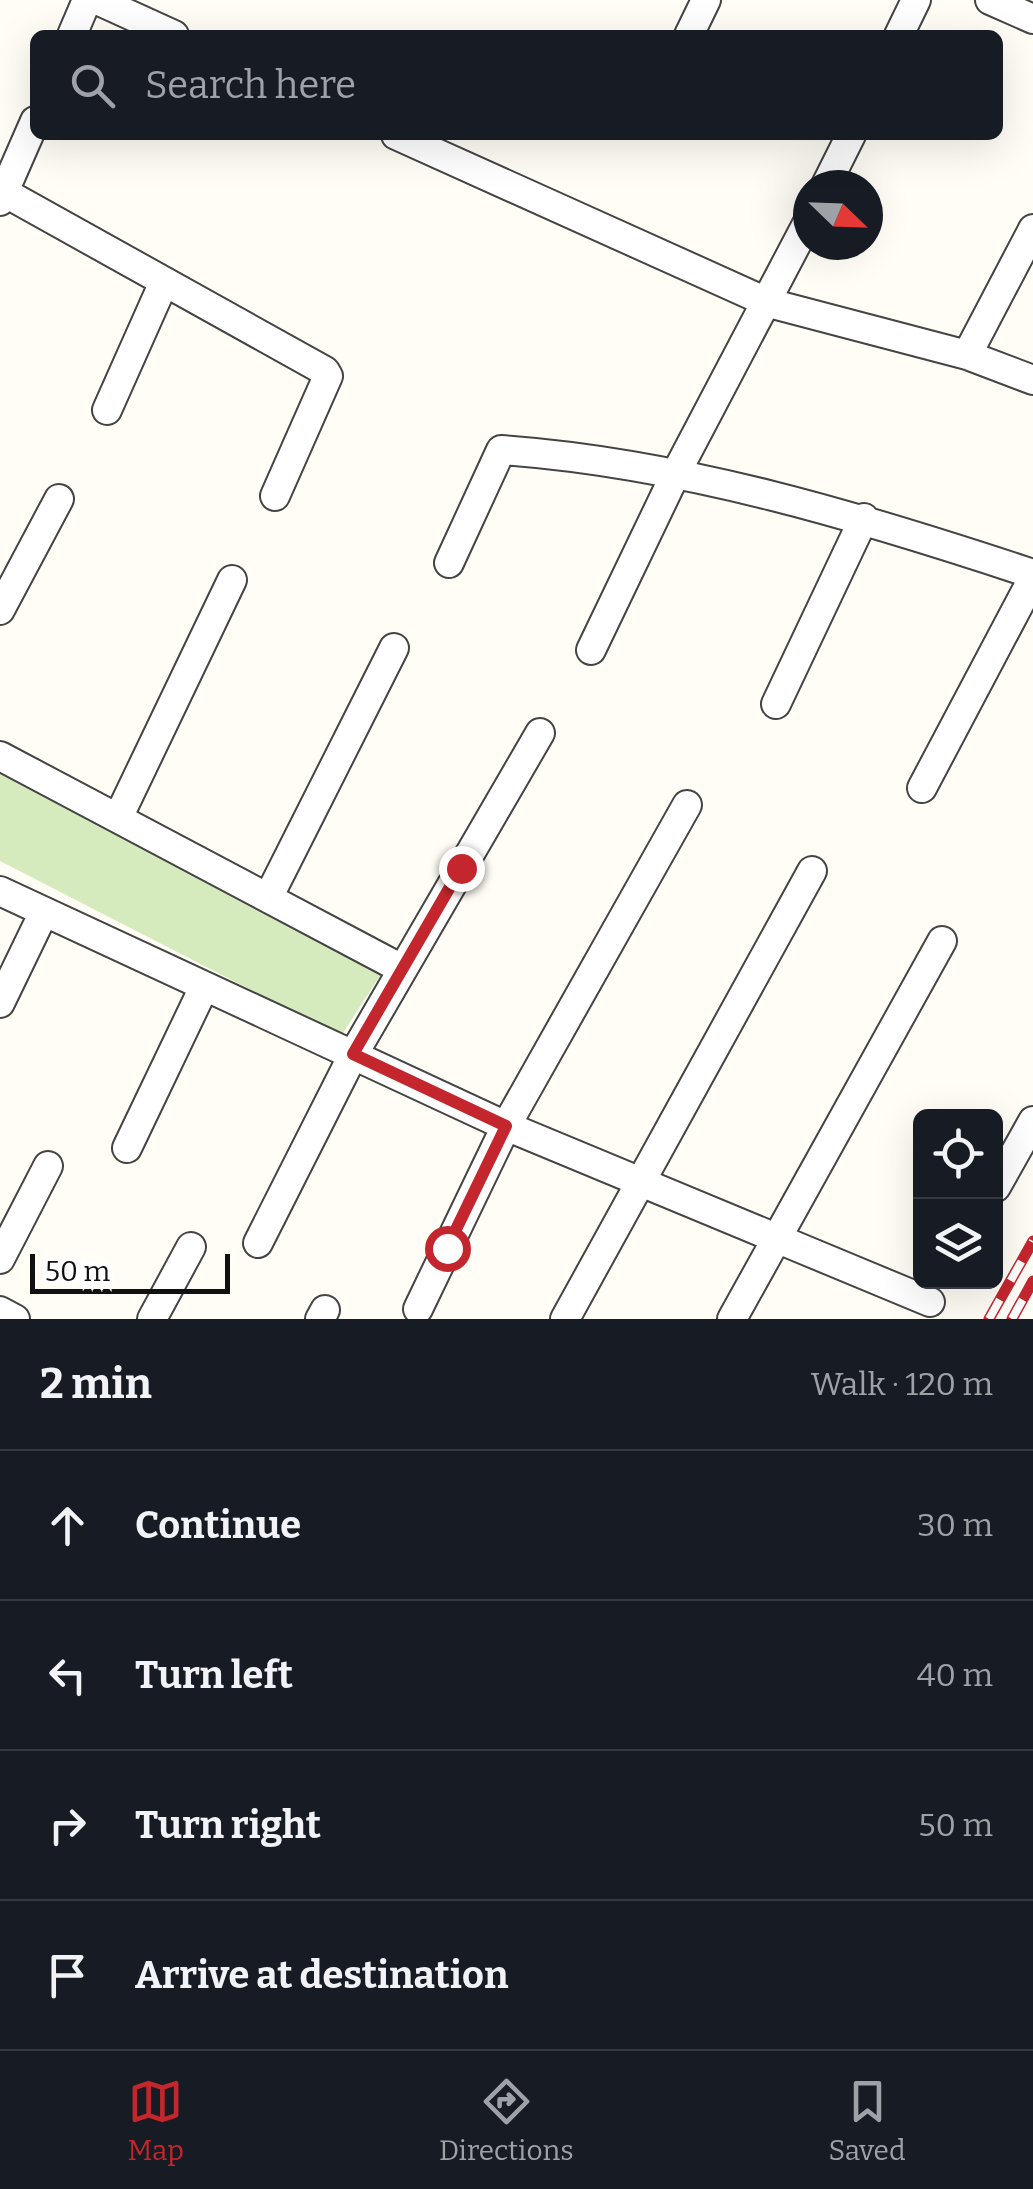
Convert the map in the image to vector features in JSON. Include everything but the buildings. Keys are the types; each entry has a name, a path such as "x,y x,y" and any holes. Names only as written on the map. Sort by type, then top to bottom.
{"street":[{"path":"74,30 88,0"},
{"path":"96,0 163,30"},
{"path":"691,30 706,0"},
{"path":"901,30 916,0"},
{"path":"990,0 1033,19"},
{"path":"30,132 1,194 327,374 275,496"},
{"path":"407,140 769,303 967,355 1033,380"},
{"path":"833,170 848,140"},
{"path":"967,355 1033,229"},
{"path":"591,650 675,476 793,253"},
{"path":"107,410 164,282"},
{"path":"449,563 496,453 502,450 675,476 864,518 1033,576 922,788"},
{"path":"0,610 59,499"},
{"path":"776,704 864,518"},
{"path":"118,818 232,580"},
{"path":"268,898 394,648"},
{"path":"258,1244 353,1054 540,733"},
{"path":"0,756 402,969"},
{"path":"418,1310 506,1126 687,806"},
{"path":"565,1319 812,871"},
{"path":"0,891 506,1126 931,1301"},
{"path":"0,1003 43,914"},
{"path":"732,1319 942,941"},
{"path":"127,1148 204,987"},
{"path":"1003,1175 1033,1122"},
{"path":"0,1258 48,1166"},
{"path":"152,1319 190,1247"},
{"path":"0,1311 15,1319"}],"green space":[{"path":"0,769 383,971 341,1036 0,861"}],"railway":[{"path":"989,1319 1033,1241"},
{"path":"1012,1319 1033,1281"}],"route":[{"path":"447,1248 506,1126 353,1054 461,868"}]}
